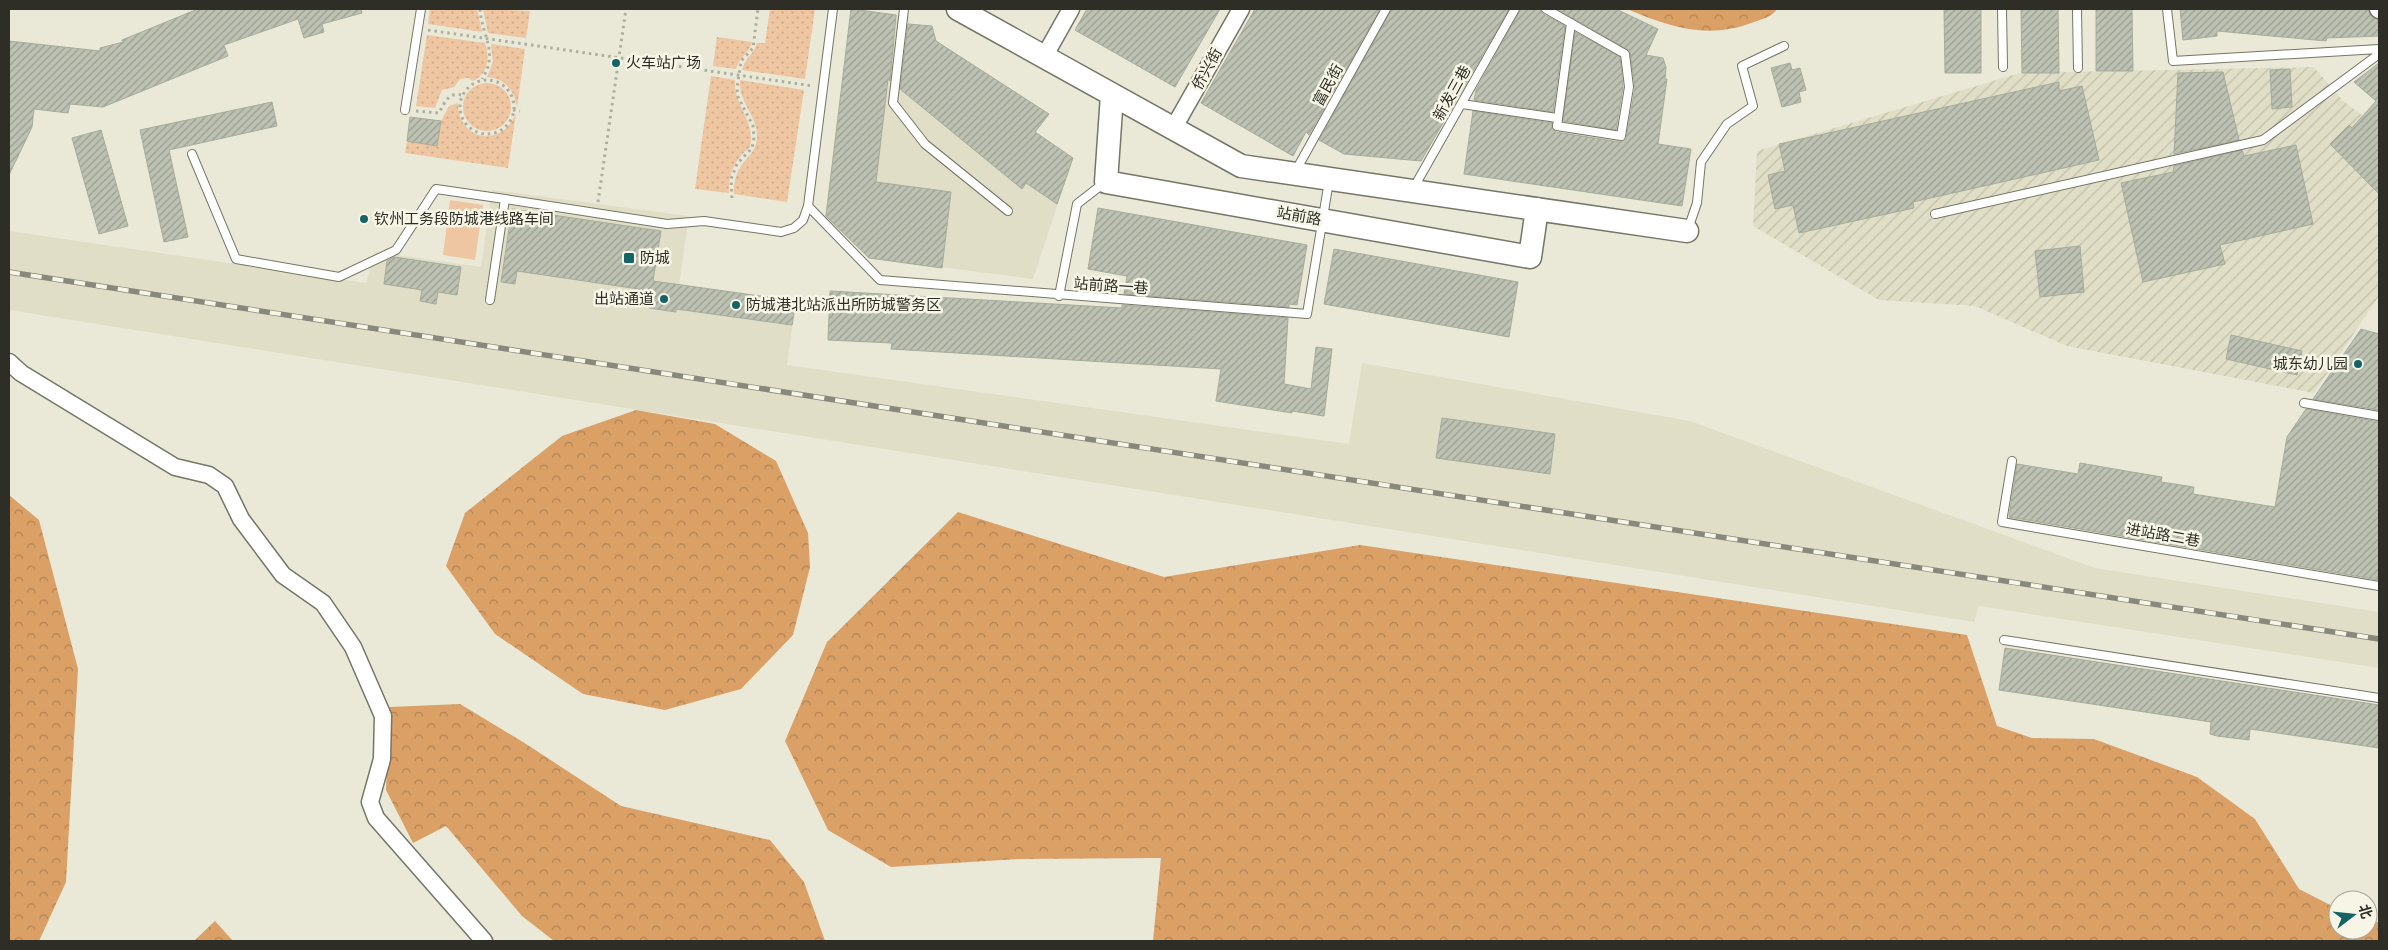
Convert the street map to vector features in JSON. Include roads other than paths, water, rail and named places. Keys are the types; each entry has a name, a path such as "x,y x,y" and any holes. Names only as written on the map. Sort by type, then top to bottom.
{"street":[{"path":"958,9 1241,166 1687,231"},
{"path":"1044,57 1071,9"},
{"name":"侨兴街","path":"1174,129 1241,9"},
{"path":"1106,182 1112,95"},
{"name":"站前路","path":"1106,182 1530,257 1537,209"},
{"path":"9,362 21,374 174,467 209,475 225,486 241,518 283,575 323,603 353,647 383,716 382,759 370,802 376,818 484,941"}],"lane":[{"path":"405,110 421,9"},
{"path":"192,154 236,259 339,277 396,250 436,189 667,224 704,221 781,232 794,228 804,220 808,206 833,9"},
{"path":"904,9 893,103 925,144 1008,211"},
{"name":"富民街","path":"1294,174 1386,9"},
{"name":"新发三巷","path":"1412,191 1515,9"},
{"path":"1546,9 1571,23 1625,54 1629,87 1621,136 1557,126 1571,23"},
{"path":"2002,9 2003,67"},
{"path":"2077,9 2078,68"},
{"path":"2167,9 2173,61 2379,49"},
{"path":"1687,231 1697,203 1701,162 1727,124 1753,106 1742,66 1784,46"},
{"path":"1936,214 2263,140 2379,54"},
{"path":"1462,104 1557,118"},
{"name":"站前路一巷","path":"808,206 880,280 1059,296 1307,314 1330,179"},
{"path":"1059,296 1077,204 1106,182"},
{"path":"490,300 504,198"},
{"path":"2304,402 2379,416"},
{"name":"进站路二巷","path":"2012,461 2002,522 2379,586"},
{"path":"2004,640 2379,698"}],"railway":[{"path":"9,272 2379,639"}],"place":[{"name":"火车站广场","path":"616,63"},
{"name":"钦州工务段防城港线路车间","path":"364,219"},
{"name":"防城","path":"629,258"},
{"name":"出站通道","path":"664,299"},
{"name":"防城港北站派出所防城警务区","path":"736,305"},
{"name":"城东幼儿园","path":"2358,364"}]}
